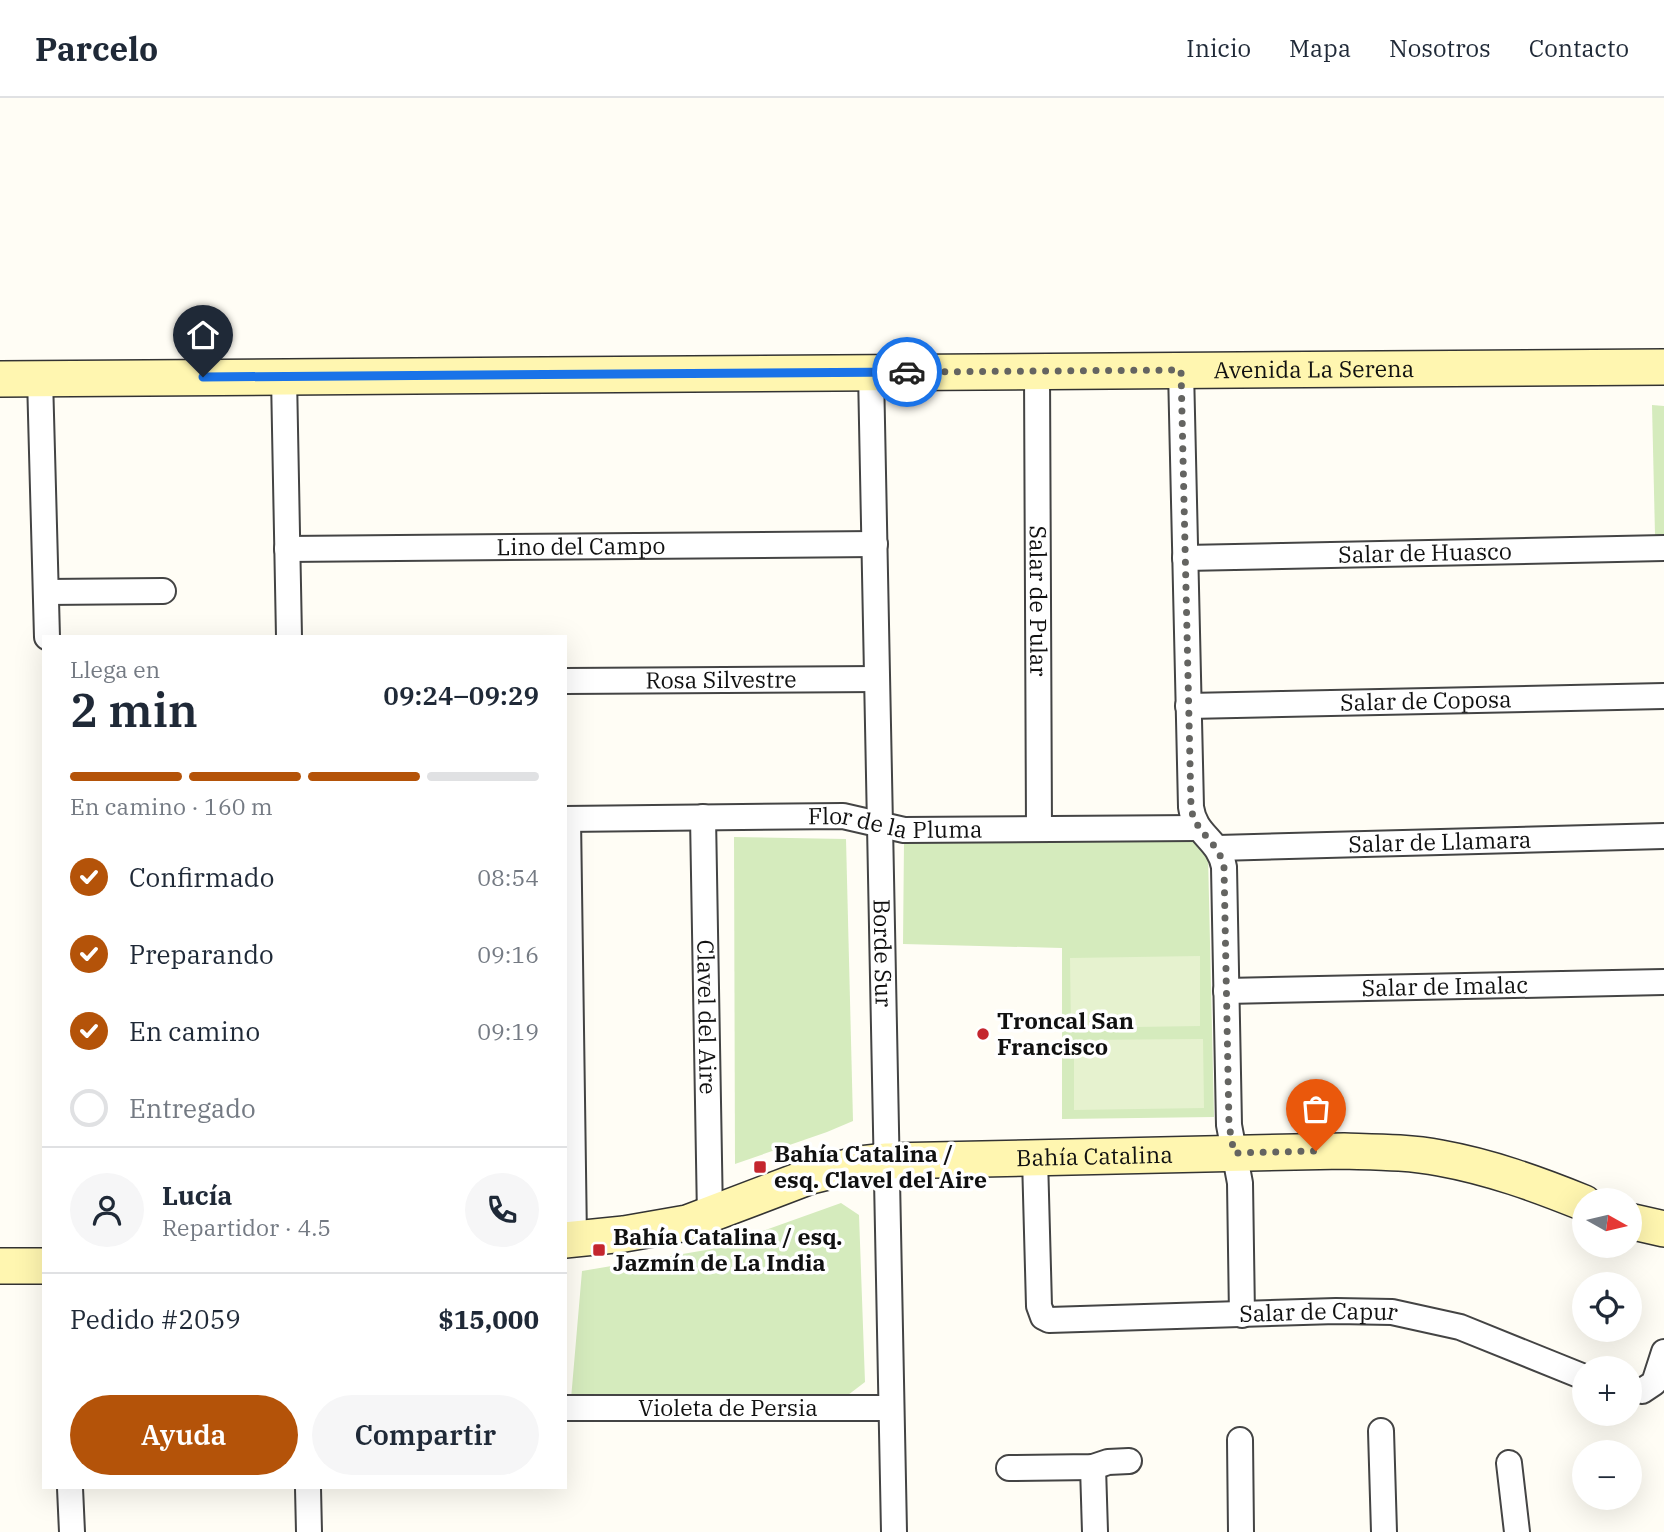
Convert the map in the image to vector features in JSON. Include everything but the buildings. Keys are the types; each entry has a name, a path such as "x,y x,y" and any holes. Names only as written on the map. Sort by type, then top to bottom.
{"street":[{"name":"Avenida La Serena","path":"0,379 1664,367"},
{"path":"1181,370 1191,807 1197,828 1218,848 1224,867 1229,1125 1240,1183 1242,1315"},
{"name":"Salar de Pular","path":"1037,372 1039,829"},
{"name":"Borde Sur","path":"871,373 894,1532"},
{"path":"284,377 289,635"},
{"path":"40,379 47,635"},
{"name":"Lino del Campo","path":"287,550 874,544"},
{"name":"Salar de Huasco","path":"1185,558 1664,548"},
{"path":"46,592 163,591"},
{"name":"Rosa Silvestre","path":"567,681 877,679"},
{"name":"Salar de Coposa","path":"1188,706 1664,696"},
{"name":"Flor de la Pluma","path":"567,819 844,816 904,830 1197,828"},
{"name":"Clavel del Aire","path":"703,817 710,1216"},
{"path":"567,819 570,1240"},
{"name":"Salar de Llamara","path":"1218,848 1664,836"},
{"name":"Salar de Imalac","path":"1226,991 1664,982"},
{"name":"Bahía Catalina","path":"570,1240 673,1226 710,1216 811,1176 860,1164 887,1161 1391,1152 1439,1158 1520,1178 1572,1198"},
{"name":"Salar de Capur","path":"1035,1158 1039,1306 1043,1317 1055,1321 1369,1311 1413,1315 1478,1333 1572,1372"},
{"path":"1642,1224 1664,1229"},
{"path":"0,1266 42,1266"},
{"path":"1642,1387 1657,1377 1664,1352"},
{"name":"Violeta de Persia","path":"567,1408 891,1408"},
{"path":"1381,1431 1384,1532"},
{"path":"1240,1440 1241,1532"},
{"path":"1009,1468 1093,1467 1108,1462 1129,1461"},
{"path":"1509,1463 1517,1532"},
{"path":"1093,1467 1095,1532"},
{"path":"70,1489 72,1532"},
{"path":"308,1489 309,1532"}],"green space":[{"path":"1652,405 1664,406 1664,535 1655,535"},
{"path":"734,837 846,839 853,1121 735,1164"},
{"path":"1191,838 1208,855 1214,1117 1062,1119 1062,948 903,944 904,842"},
{"path":"1200,956 1200,1026 1071,1028 1070,958"},
{"path":"1203,1039 1204,1108 1074,1110 1074,1040"},
{"path":"841,1203 859,1215 865,1382 848,1395 571,1399 582,1271 712,1249"}],"way so far":[{"path":"907,372 1181,370 1191,807 1197,828 1218,848 1224,867 1229,1125 1234,1153 1316,1151"}],"place":[{"name":"Troncal San Francisco","path":"983,1034"},
{"name":"Bahía Catalina / esq. Clavel del Aire","path":"760,1167"},
{"name":"Bahía Catalina / esq. Jazmín de La India","path":"599,1250"}],"route":[{"path":"203,377 907,372"}]}
